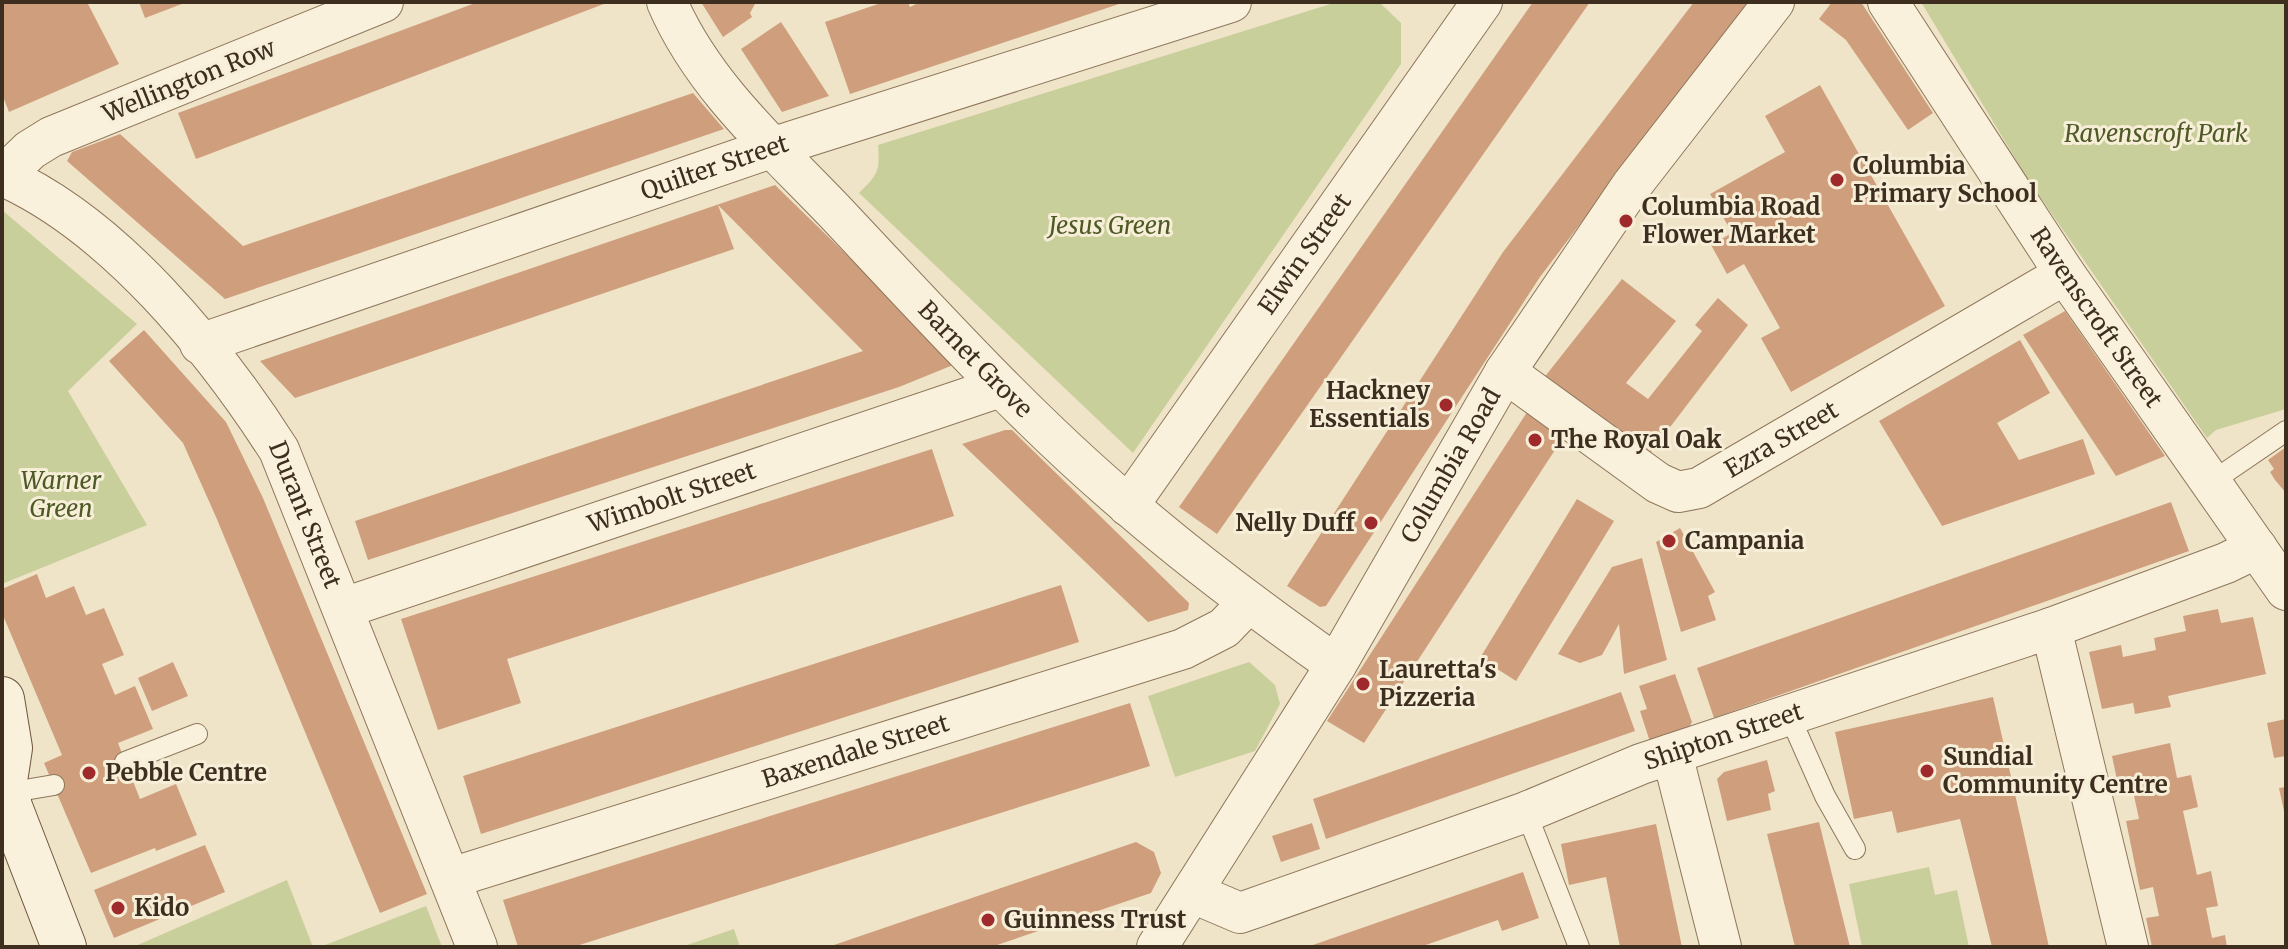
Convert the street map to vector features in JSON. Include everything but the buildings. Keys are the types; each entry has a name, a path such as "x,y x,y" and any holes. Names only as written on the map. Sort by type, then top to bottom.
{"main road":[{"path":"2,699 10,748 5,781 10,807 64,947"}],"street":[{"name":"Wellington Row","path":"3,176 30,150 51,137 383,2"},
{"name":"Barnet Grove","path":"667,2 697,59 771,148 1000,387 1128,506 1248,603 1336,665"},
{"name":"Quilter Street","path":"200,344 771,148 1231,2"},
{"name":"Elwin Street","path":"1128,506 1482,2"},
{"name":"Columbia Road","path":"1157,947 1336,665 1505,372 1632,185 1774,2"},
{"name":"Ravenscroft Street","path":"1888,2 2065,274 2286,590"},
{"name":"Durant Street","path":"3,176 34,190 69,214 138,272 200,344 256,415 279,450 477,947"},
{"name":"Ezra Street","path":"1505,372 1658,483 1678,492 1699,488 2065,274"},
{"name":"Wimbolt Street","path":"344,608 1000,387"},
{"name":"Shipton Street","path":"1193,893 1240,913 1526,812 1641,764 2051,628 2226,563 2257,548"},
{"name":"Baxendale Street","path":"451,878 1183,649 1224,628 1248,603"},
{"path":"2051,628 2128,947"},
{"path":"1672,754 1721,947"}],"lane":[{"path":"2210,483 2286,431"},
{"path":"1789,715 1825,796 1855,849"},
{"path":"125,762 197,734"},
{"path":"7,793 54,785"},
{"path":"1526,812 1579,947"}],"green space":[{"name":"Jesus Green","path":"1337,2 1379,2 1401,23 1401,64 1133,453 859,193 876,172 878,145"},
{"name":"Ravenscroft Park","path":"1921,2 2286,2 2286,409 2216,430 2207,438 2027,178"},
{"name":"Warner Green","path":"2,210 137,324 68,391 147,525 2,584"},
{"path":"1249,662 1275,685 1280,704 1255,751 1175,777 1148,696"},
{"path":"1929,867 1935,895 1957,890 1969,947 1862,947 1849,884"},
{"path":"287,880 313,947 133,947"},
{"path":"426,906 442,947 320,947"},
{"path":"734,929 740,947 681,947"}],"place":[{"name":"Columbia Primary School","path":"1837,180"},
{"name":"Columbia Road Flower Market","path":"1626,221"},
{"name":"Hackney Essentials","path":"1446,405"},
{"name":"The Royal Oak","path":"1535,440"},
{"name":"Nelly Duff","path":"1371,523"},
{"name":"Campania","path":"1669,541"},
{"name":"Lauretta's Pizzeria","path":"1363,684"},
{"name":"Sundial Community Centre","path":"1927,771"},
{"name":"Pebble Centre","path":"89,773"},
{"name":"Kido","path":"118,908"},
{"name":"Guinness Trust","path":"988,920"}]}
